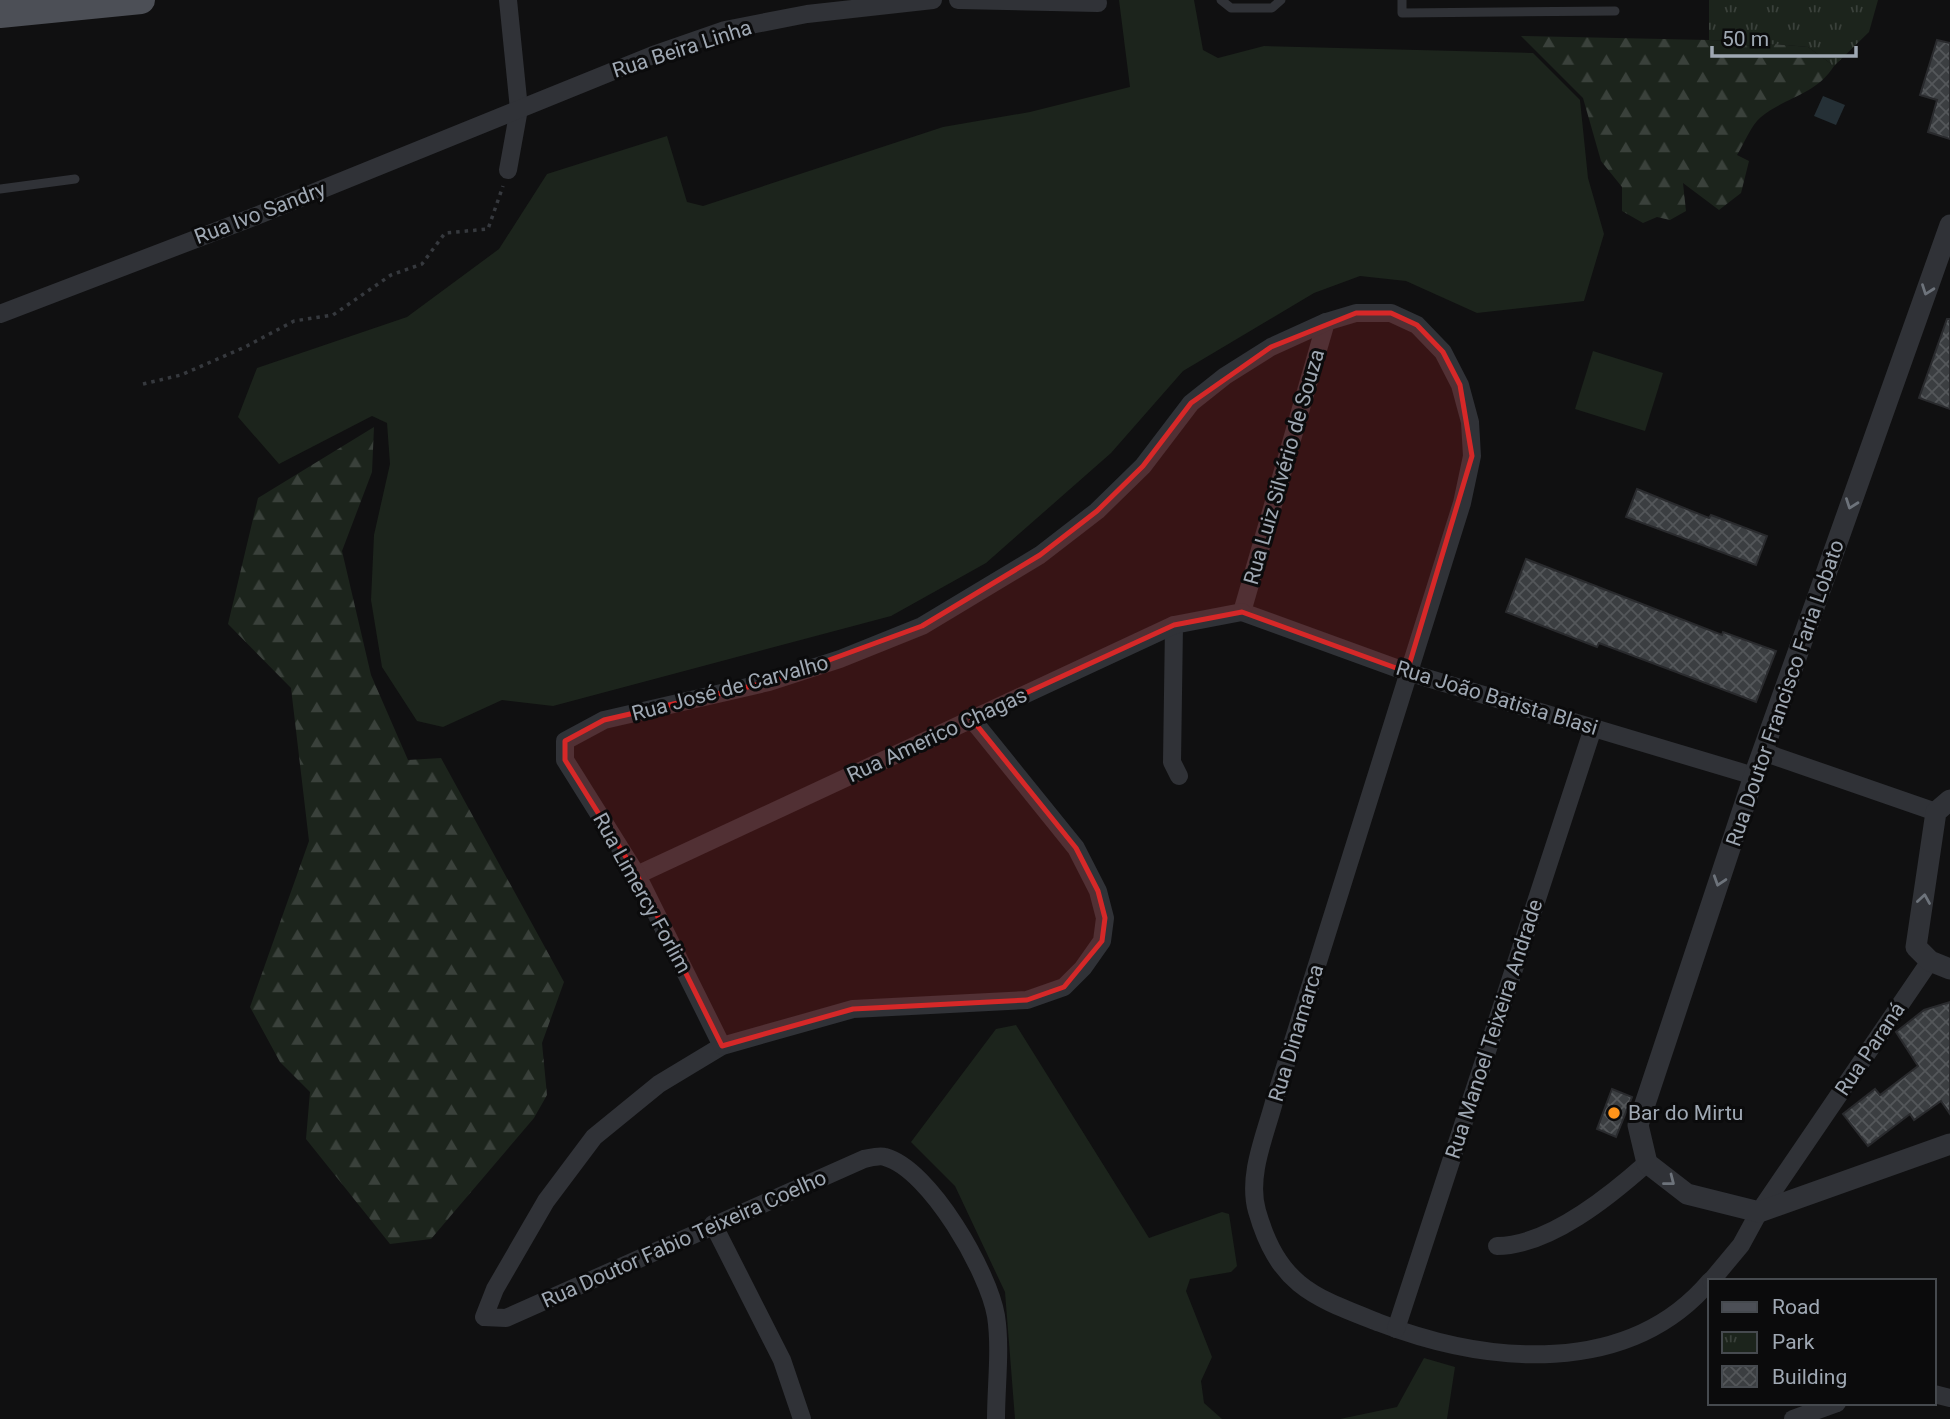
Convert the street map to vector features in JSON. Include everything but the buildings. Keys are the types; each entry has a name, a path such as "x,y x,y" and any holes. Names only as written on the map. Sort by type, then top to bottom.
{"main road":[{"path":"0,14 141,0"}],"street":[{"path":"508,0 519,109 508,170"},
{"name":"Rua Beira Linha","path":"519,109 653,55 725,30 807,14 933,0"},
{"path":"958,0 1098,3"},
{"name":"Rua Ivo Sandry","path":"0,314 256,216 519,109"},
{"name":"Rua Doutor Francisco Faria Lobato","path":"1647,1163 1638,1125 1754,776 1950,225"},
{"name":"Rua José de Carvalho","path":"565,741 604,720 769,682 840,659 922,626 1040,555 1097,510 1143,467 1191,403 1225,376 1271,347 1326,322 1356,313 1391,313 1418,324 1443,352 1460,385 1470,422 1472,456 1462,503 1407,672"},
{"name":"Rua Luiz Silvério de Souza","path":"1242,612 1326,322"},
{"name":"Rua Americo Chagas","path":"637,875 1174,625 1242,612"},
{"name":"Rua João Batista Blasi","path":"1242,612 1407,672 1754,776"},
{"path":"1174,625 1172,762 1179,776"},
{"name":"Rua Dinamarca","path":"1396,1329 1313,1296 1286,1271 1269,1242 1256,1209 1256,1166 1407,672"},
{"path":"722,1046 853,1009 1027,1000 1064,987 1083,968 1102,941 1105,918 1098,891 1076,848 971,718"},
{"name":"Rua Manoel Teixeira Andrade","path":"1396,1329 1592,728"},
{"name":"Rua Limercy Forlim","path":"565,741 565,760 637,875 722,1046"},
{"path":"1763,752 1943,806 1916,947 1930,961 1950,969"},
{"name":"Rua Paraná","path":"1713,1279 1741,1245 1759,1212 1930,961"},
{"name":"Rua Doutor Fabio Teixeira Coelho","path":"722,1046 659,1084 594,1137 546,1201 495,1289 484,1317 506,1318 864,1159 884,1156 904,1167 932,1193 954,1221 987,1286 996,1317 996,1419"},
{"path":"1497,1246 1514,1246 1605,1201 1647,1163 1687,1194 1759,1212 1950,1144"},
{"path":"713,1224 782,1360 802,1419"},
{"name":"Rua Paraná","path":"1396,1329 1439,1344 1485,1352 1548,1356 1596,1349 1646,1332 1693,1302 1708,1284"},
{"path":"1793,1419 1832,1405"}],"lane":[{"path":"1221,0 1231,8 1272,8 1282,0"},
{"path":"1402,0 1402,13 1615,11"},
{"path":"0,189 75,179"}],"path":[{"path":"143,384 181,374 245,347 294,321 333,315 391,275 422,264 445,233 488,229 508,170"}],"highlighted area":[{"path":"1356,313 1391,313 1417,325 1443,352 1460,385 1472,456 1407,672 1242,612 1174,625 971,718 1076,848 1098,891 1105,918 1102,941 1064,987 1027,1000 853,1009 722,1046 637,875 565,760 565,741 604,720 769,682 922,626 1040,555 1097,511 1143,466 1191,403 1271,347"}],"green space":[{"path":"1119,0 1194,0 1203,50 1218,58 1264,46 1533,53 1580,100 1588,178 1604,234 1584,301 1477,313 1406,281 1360,276 1314,293 1183,371 1111,453 986,563 891,616 553,706 502,700 443,727 417,721 382,667 371,600 374,535 390,464 387,423 372,416 279,464 238,417 257,368 407,317 499,249 547,174 667,136 687,202 703,206 943,127 1030,112 1130,87"},
{"path":"1709,0 1878,0 1869,32 1834,66 1808,47 1776,44 1754,47 1733,41 1709,40"},
{"path":"1521,36 1709,40 1733,41 1754,47 1776,44 1808,47 1834,66 1827,76 1809,90 1770,110 1754,125 1737,155 1749,161 1741,193 1719,210 1683,183 1686,211 1670,220 1657,217 1643,223 1622,211 1622,187 1601,161 1583,98"},
{"path":"1593,351 1663,373 1645,431 1575,409"},
{"path":"374,427 372,472 342,551 371,675 408,760 441,758 564,982 542,1043 547,1095 534,1118 431,1239 390,1244 306,1139 310,1092 280,1062 250,1007 309,841 291,688 228,624 258,498"},
{"path":"1016,1025 1149,1238 1222,1212 1229,1214 1237,1266 1231,1272 1190,1279 1186,1291 1212,1357 1201,1381 1204,1403 1222,1419 1015,1419 1005,1292 955,1186 911,1142 996,1029"},
{"path":"1424,1358 1455,1367 1447,1419 1340,1419 1397,1407"}],"shaded area":[{"path":"1823,96 1845,105 1836,125 1814,116"}],"place":[{"name":"Bar do Mirtu","path":"1614,1113"}]}
